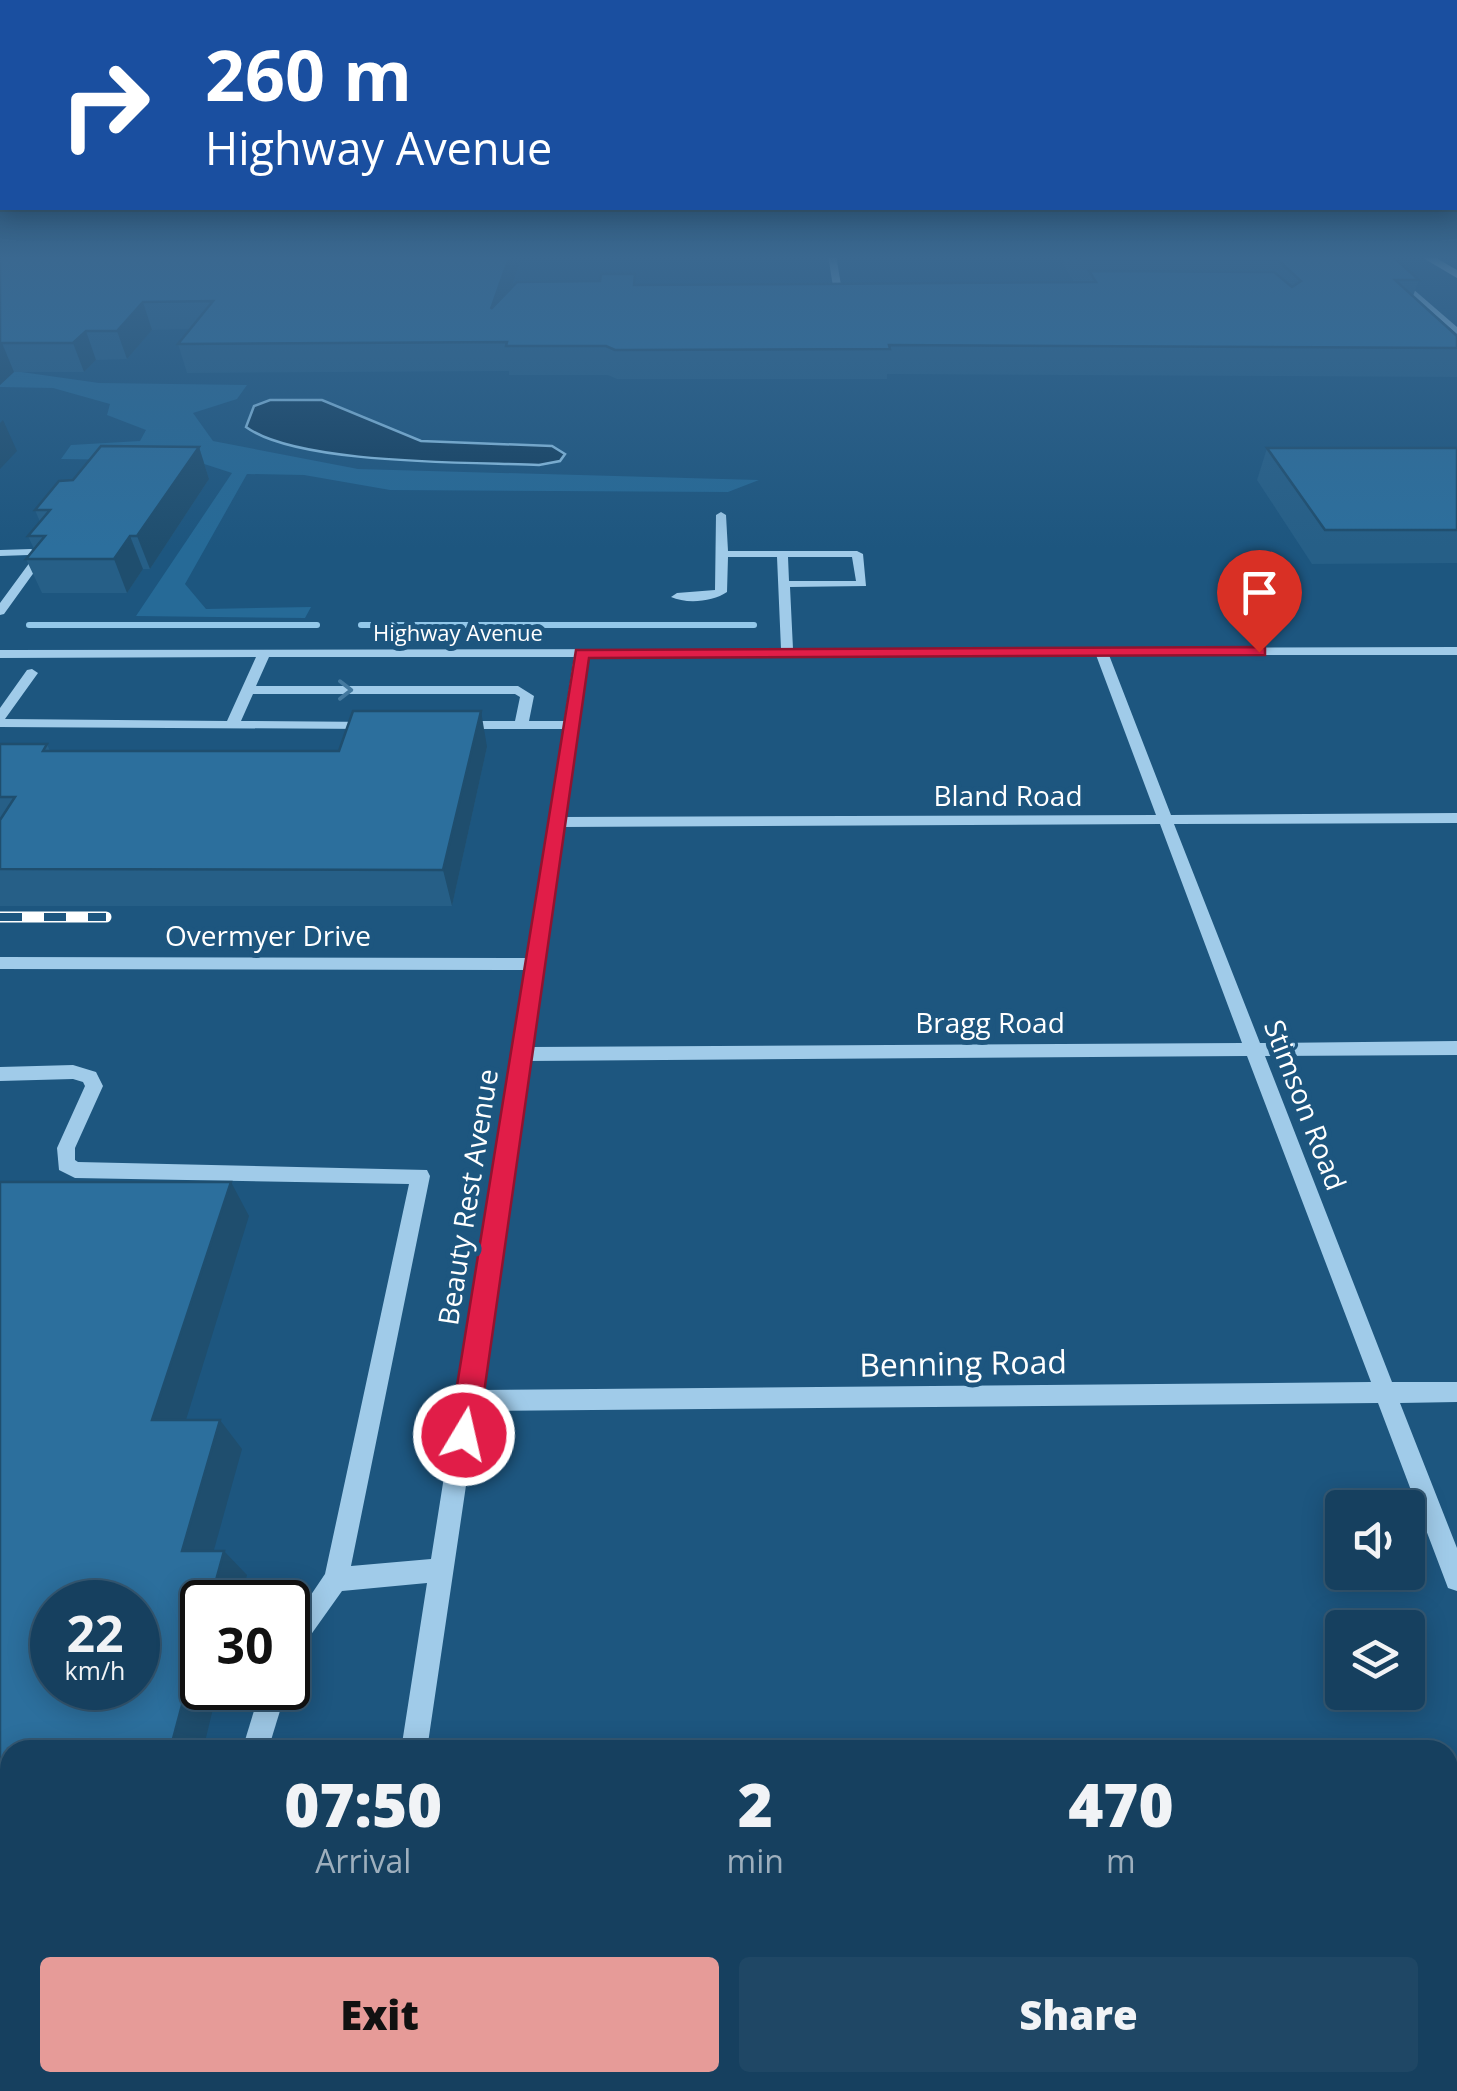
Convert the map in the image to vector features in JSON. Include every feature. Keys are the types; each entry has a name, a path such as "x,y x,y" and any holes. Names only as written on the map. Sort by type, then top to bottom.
{"street":[{"path":"677,596 713,596 721,592 721,515"},
{"path":"0,553 31,552 39,557 0,611"},
{"path":"722,554 857,554 862,584 784,584"},
{"path":"782,554 788,653"},
{"name":"Highway Avenue","path":"0,654 1457,651"},
{"name":"Stimson Road","path":"1100,652 1457,1579"},
{"name":"Beauty Rest Avenue","path":"416,1740 524,1054 582,653"},
{"path":"232,725 264,654"},
{"path":"0,720 32,673"},
{"path":"248,690 518,690 527,696 521,725"},
{"path":"0,720 386,725"},
{"path":"444,725 572,725"},
{"name":"Bland Road","path":"558,822 1457,818"},
{"name":"Overmyer Drive","path":"0,963 536,964"},
{"name":"Bragg Road","path":"524,1054 1457,1048"},
{"path":"0,1074 73,1072 90,1076 94,1086 66,1148 66,1164 75,1170 420,1176 336,1579 310,1615"},
{"name":"Benning Road","path":"468,1401 1457,1392"},
{"path":"336,1579 442,1570"},
{"path":"258,1740 267,1710"}],"shaded area":[{"path":"0,369 99,383 247,385 237,399 193,413 213,441 358,469 759,480 728,492 390,490 304,475 247,474 185,584 206,609 311,607 305,618 136,616 232,473 195,461 61,459 71,445 140,441 146,430 107,415 110,404 53,388 0,387"},
{"path":"270,400 322,400 421,441 552,446 565,454 560,461 539,465 430,462 304,449 246,427 254,406"}],"building":[{"path":"101,446 199,447 137,536 130,536 114,559 26,559 45,536 28,536 50,510 35,510 59,481 73,480"},
{"path":"1267,448 1457,448 1457,530 1325,530"},
{"path":"353,711 481,711 443,870 0,869 0,820 15,797 0,797 0,744 47,744 43,751 339,751"},
{"path":"0,1182 231,1182 152,1420 220,1420 182,1551 224,1551 216,1580 180,1580 181,1710 173,1740 0,1740"}],"waterway":[{"path":"29,625 317,625"},
{"path":"361,625 754,625"}],"railway":[{"path":"0,917 106,917"}],"route":[{"path":"464,1435 582,653 1259,652"}]}
